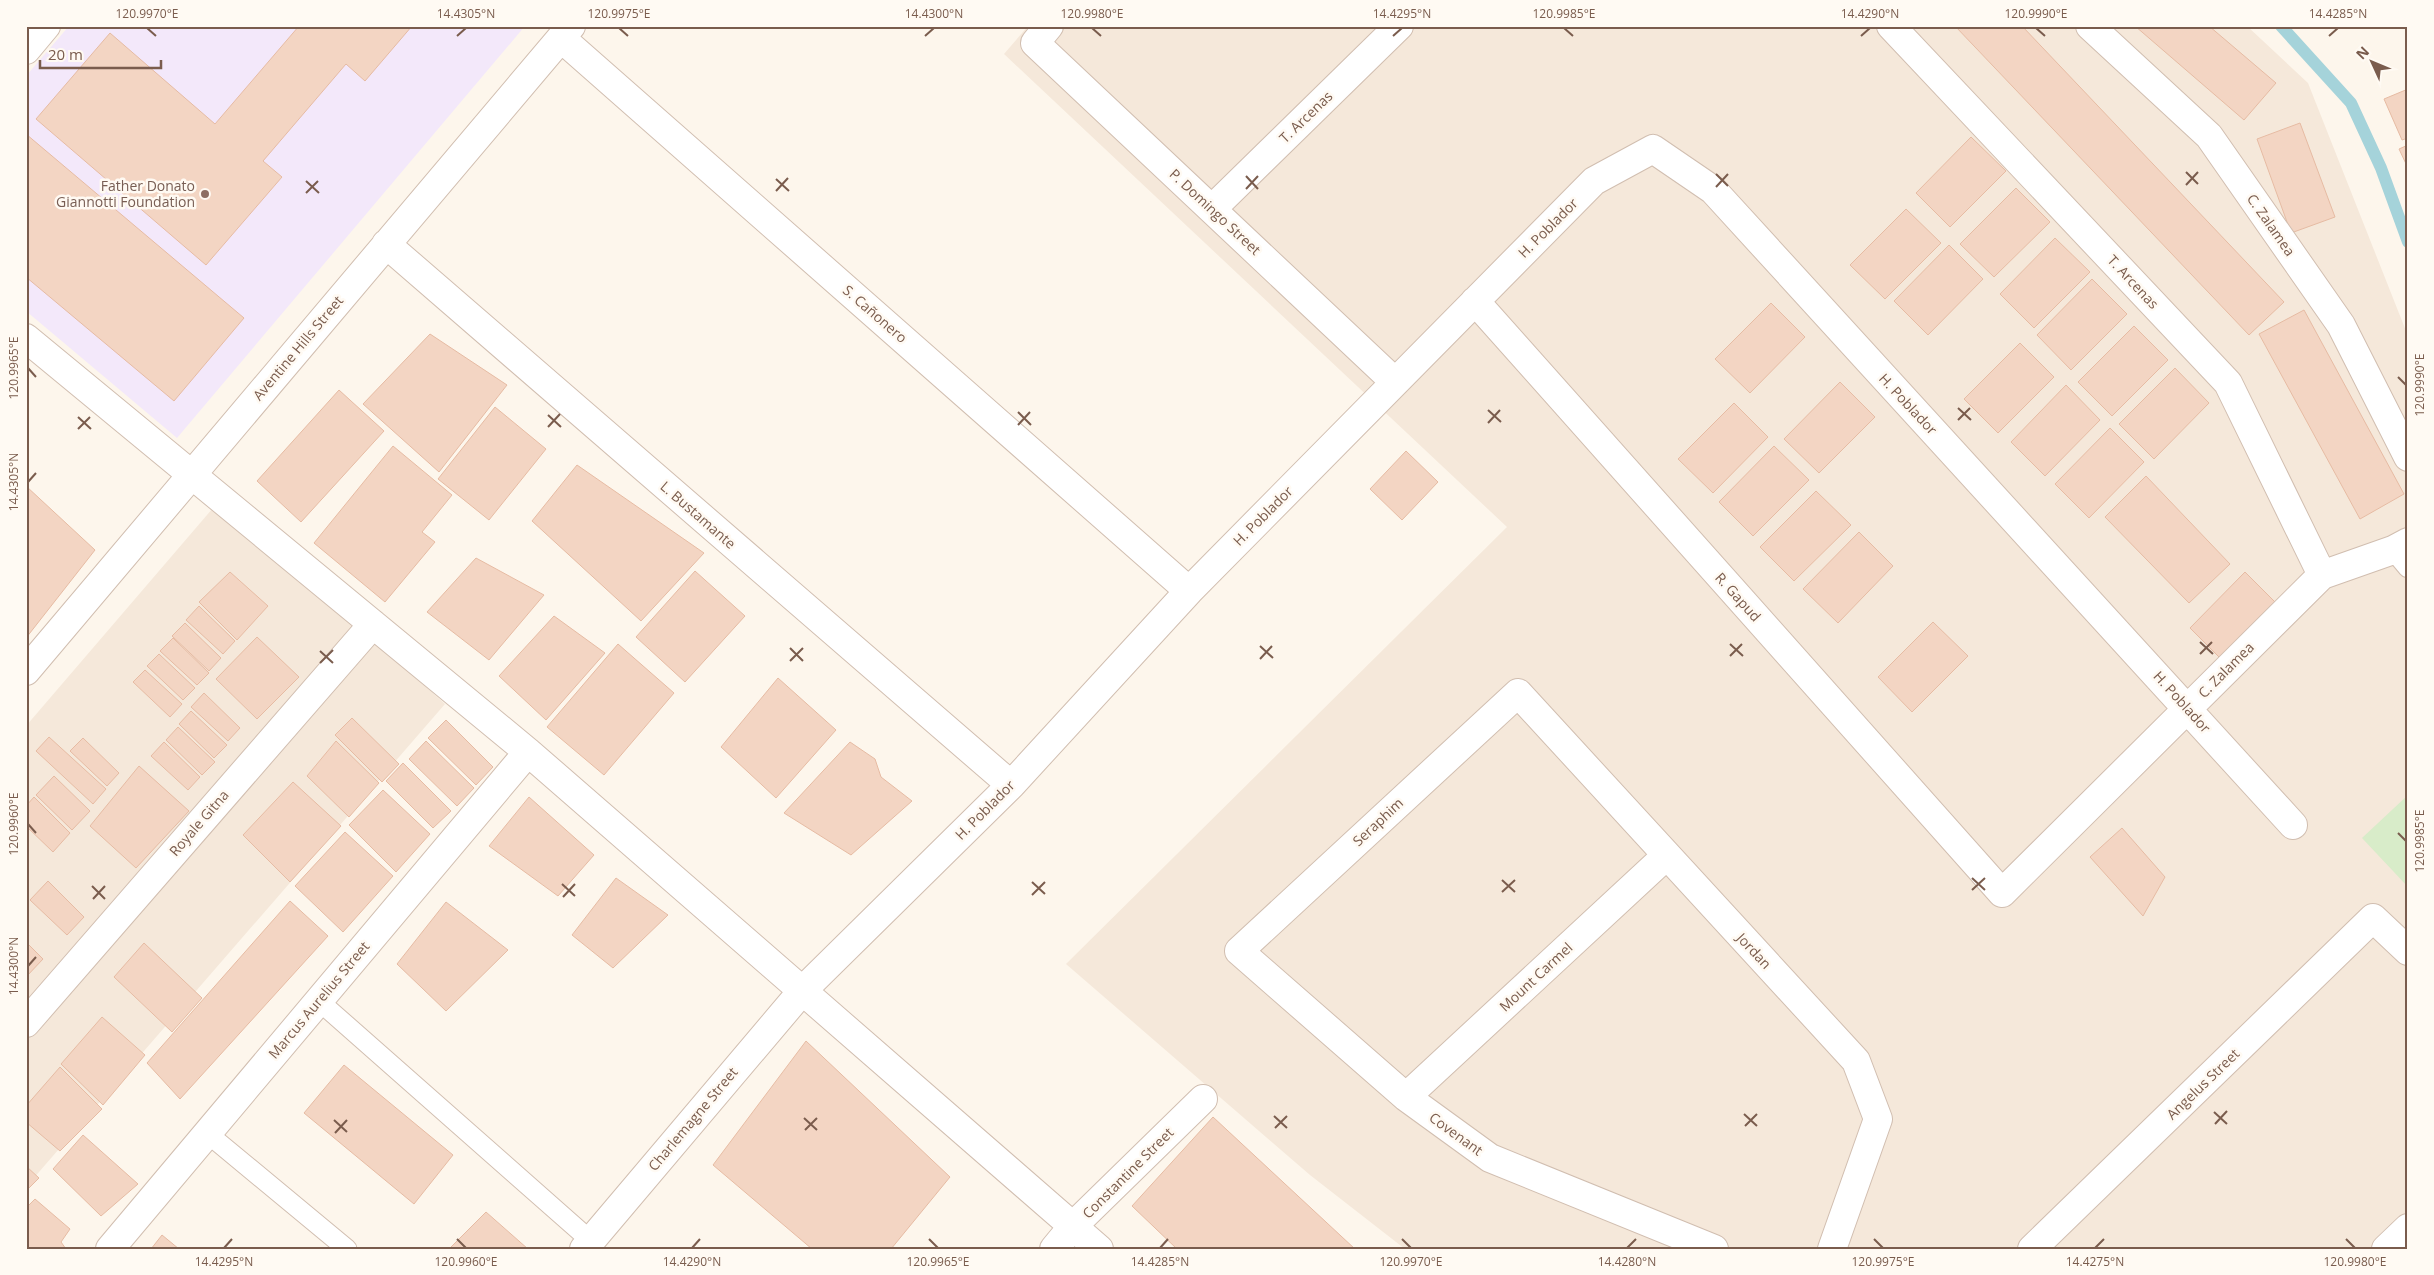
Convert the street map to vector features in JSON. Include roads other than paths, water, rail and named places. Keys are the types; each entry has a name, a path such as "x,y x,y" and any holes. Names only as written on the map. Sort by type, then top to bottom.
{"street":[{"path":"26,50 46,26"},
{"name":"T. Arcenas","path":"1212,209 1399,26"},
{"name":"T. Arcenas","path":"1892,26 2228,383 2322,575"},
{"name":"C. Zalamea","path":"2090,26 2209,136 2341,325 2408,457"},
{"name":"Aventine Hills Street","path":"26,671 566,32"},
{"name":"S. Cañonero","path":"566,32 1189,591"},
{"name":"P. Domingo Street","path":"1042,34 1212,209 1396,382"},
{"name":"H. Poblador","path":"803,990 1010,786 1189,591 1594,182 1654,149 1712,190 2294,825"},
{"name":"L. Bustamante","path":"386,244 1010,786"},
{"name":"R. Gapud","path":"1475,301 2002,893"},
{"path":"26,338 528,752 1099,1249"},
{"name":"C. Zalamea","path":"2002,893 2322,575 2403,553"},
{"name":"Royale Gitna","path":"26,1023 372,624"},
{"name":"Jordan","path":"1518,693 1856,1061 1878,1119 1832,1249"},
{"name":"Seraphim","path":"1239,951 1518,693"},
{"name":"Marcus Aurelius Street","path":"110,1249 528,752"},
{"name":"Mount Carmel","path":"1406,1097 1666,856"},
{"name":"Angelus Street","path":"2032,1249 2373,918 2408,951"},
{"name":"Covenant","path":"1239,951 1406,1097 1490,1158 1714,1249"},
{"name":"Charlemagne Street","path":"587,1245 803,990"},
{"name":"Constantine Street","path":"1054,1249 1073,1226 1203,1099"},
{"path":"2386,1249 2408,1228"}],"lane":[{"path":"319,1000 587,1245"},
{"path":"208,1133 347,1249"}],"waterway":[{"path":"2281,26 2351,103 2381,168 2408,242"}],"place":[{"name":"Father Donato Giannotti Foundation","path":"205,194"}]}
